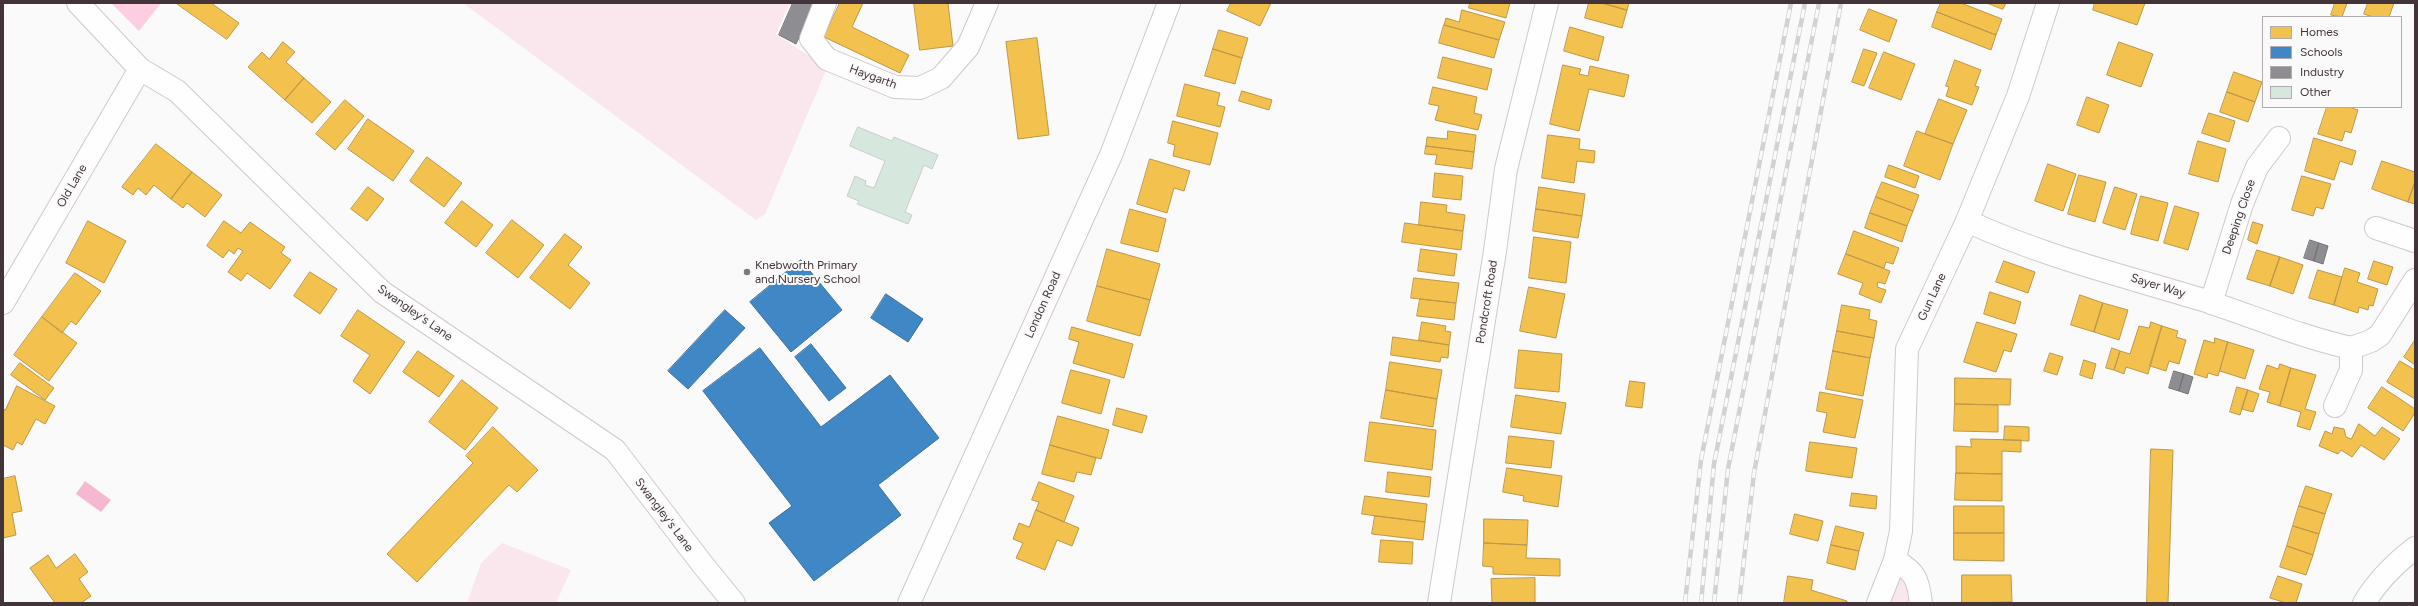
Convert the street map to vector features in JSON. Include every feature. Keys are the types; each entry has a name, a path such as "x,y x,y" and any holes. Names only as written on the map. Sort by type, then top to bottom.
{"street":[{"name":"Swangley's Lane","path":"78,3 140,69 176,91 382,292 615,450 734,603"},
{"name":"Haygarth","path":"825,3 811,39 827,59 895,87 920,88 941,78 968,47 987,3"},
{"name":"London Road","path":"909,603 1111,155 1168,3"},
{"name":"Pondcroft Road","path":"1438,603 1495,251 1506,169 1546,3"},
{"name":"Gun Lane","path":"1878,603 1895,560 1901,531 1908,349 1967,222 2018,96 2048,3"},
{"name":"Old Lane","path":"3,303 140,69"},
{"name":"Deeping Close","path":"2211,303 2242,204 2257,167 2280,138"},
{"name":"Sayer Way","path":"1967,222 2021,243 2211,303 2330,343 2351,348"},
{"path":"2376,228 2415,241"},
{"path":"2335,406 2351,370 2351,348 2372,341 2380,335 2415,280"},
{"path":"2364,603 2374,587 2395,563 2415,548"},
{"path":"1895,560 1909,568 1919,582 1921,603"}],"shaded area":[{"path":"111,3 161,3 139,31"},
{"path":"463,3 790,3 776,34 827,68 765,214 756,220"},
{"path":"85,481 111,500 101,512 76,494"},
{"path":"502,543 571,570 556,603 467,603 481,563"},
{"path":"1900,579 1910,586 1909,603 1887,603"}],"building: Homes":[{"path":"176,3 211,3 239,23 227,39"},
{"path":"840,3 863,3 852,27 909,55 900,73 824,37"},
{"path":"914,3 948,3 953,46 920,50"},
{"path":"1231,3 1271,3 1260,26 1227,11"},
{"path":"1470,3 1510,3 1506,18 1469,8"},
{"path":"1589,3 1602,3 1627,10 1622,28 1585,18"},
{"path":"1602,3 1629,3 1627,10"},
{"path":"1941,3 1961,3 2002,19 1996,35 1937,12"},
{"path":"1987,3 2006,3 2003,9"},
{"path":"2095,3 2145,3 2137,25 2093,10"},
{"path":"2335,3 2347,3 2342,16 2331,15"},
{"path":"2368,3 2394,3 2389,16 2370,16 2364,14"},
{"path":"1869,9 1897,20 1889,42 1860,30"},
{"path":"1462,10 1505,22 1499,40 1444,25 1446,18 1459,22"},
{"path":"1937,12 1996,35 1991,50 1932,27"},
{"path":"1444,25 1499,40 1494,58 1439,43"},
{"path":"1570,27 1604,37 1598,61 1564,51"},
{"path":"1219,30 1248,38 1242,58 1213,49"},
{"path":"1037,38 1049,135 1018,139 1006,42"},
{"path":"283,42 295,52 286,62 304,78 285,100 248,67 262,52 269,59"},
{"path":"2119,42 2153,54 2141,87 2107,75"},
{"path":"1213,49 1242,58 1235,84 1205,76"},
{"path":"1864,49 1877,53 1864,86 1852,82"},
{"path":"1884,52 1915,64 1901,100 1869,88"},
{"path":"1443,57 1492,69 1487,90 1438,78"},
{"path":"1955,60 1981,70 1975,86 1979,87 1972,105 1946,96 1949,87 1946,86"},
{"path":"1563,65 1581,69 1579,74 1588,76 1590,66 1629,75 1624,97 1589,89 1579,131 1550,124"},
{"path":"2234,72 2262,82 2255,102 2227,92"},
{"path":"304,78 331,102 312,123 285,100"},
{"path":"1185,84 1220,93 1217,105 1225,107 1220,127 1177,116"},
{"path":"1433,87 1477,97 1474,113 1482,115 1478,130 1435,120 1439,106 1429,104"},
{"path":"1242,91 1272,100 1269,110 1239,101"},
{"path":"2227,92 2255,102 2248,122 2220,112"},
{"path":"2087,97 2109,105 2099,133 2077,125"},
{"path":"1939,99 1967,110 1953,144 1925,134"},
{"path":"345,100 364,116 335,150 316,134"},
{"path":"2327,108 2352,108 2358,110 2351,133 2345,131 2342,141 2318,134"},
{"path":"2209,113 2235,121 2229,142 2202,133"},
{"path":"368,119 414,151 393,181 348,149"},
{"path":"1173,121 1218,133 1210,165 1173,156 1175,145 1168,143"},
{"path":"1448,131 1476,135 1474,152 1426,146 1427,137 1447,139"},
{"path":"1917,131 1953,144 1940,180 1904,166"},
{"path":"1548,135 1580,139 1579,149 1595,151 1594,163 1577,161 1574,183 1542,178"},
{"path":"2314,138 2356,151 2352,165 2340,161 2334,180 2305,171"},
{"path":"2198,141 2226,149 2218,182 2189,174"},
{"path":"156,144 192,172 171,199 154,185 146,195 138,188 133,195 122,187"},
{"path":"1426,146 1474,152 1472,169 1435,164 1437,155 1425,154"},
{"path":"427,157 462,183 444,207 410,181"},
{"path":"1150,159 1190,171 1184,191 1174,188 1167,213 1137,204"},
{"path":"2382,161 2415,172 2415,182 2408,202 2372,189"},
{"path":"2048,164 2076,174 2063,211 2035,201"},
{"path":"1889,165 1919,176 1915,188 1885,177"},
{"path":"192,172 222,195 205,217 187,203 183,208 171,199"},
{"path":"1435,173 1463,176 1461,200 1433,197"},
{"path":"2079,175 2106,182 2095,222 2068,214"},
{"path":"2302,176 2331,184 2323,209 2316,207 2313,216 2292,210"},
{"path":"1882,182 1919,195 1913,211 1876,197"},
{"path":"2415,182 2415,204 2408,202"},
{"path":"368,187 384,199 367,221 351,209"},
{"path":"1539,187 1585,194 1582,216 1536,209"},
{"path":"2115,187 2137,194 2125,230 2103,223"},
{"path":"2141,196 2168,203 2158,241 2131,234"},
{"path":"1876,197 1913,211 1907,226 1870,213"},
{"path":"462,201 493,225 476,247 445,223"},
{"path":"1421,202 1447,205 1446,212 1465,215 1463,231 1419,225"},
{"path":"2175,206 2199,213 2188,250 2164,243"},
{"path":"1130,209 1166,219 1158,252 1121,243"},
{"path":"1536,209 1582,216 1578,238 1533,231"},
{"path":"1870,213 1907,226 1902,242 1865,228"},
{"path":"512,220 544,245 518,278 486,253"},
{"path":"88,221 126,241 104,283 66,263"},
{"path":"224,221 241,233 250,222 285,247 281,253 291,260 270,289 247,273 241,281 228,272 243,251 238,248 234,254 229,250 223,258 207,246"},
{"path":"2253,222 2263,225 2257,244 2248,240"},
{"path":"1405,223 1463,231 1461,250 1402,242"},
{"path":"1854,231 1899,248 1893,264 1886,262 1884,268 1846,254"},
{"path":"565,234 582,247 568,265 590,283 570,309 530,278"},
{"path":"1534,237 1571,242 1566,283 1529,278"},
{"path":"1107,249 1160,264 1150,300 1097,286"},
{"path":"1421,249 1457,254 1454,276 1418,271"},
{"path":"2257,250 2280,257 2270,286 2247,279"},
{"path":"1846,254 1890,271 1885,284 1878,282 1877,287 1886,290 1881,303 1859,294 1863,283 1838,274"},
{"path":"2280,257 2303,265 2293,294 2270,286"},
{"path":"2004,261 2035,272 2028,293 1996,282"},
{"path":"2374,261 2393,267 2387,285 2368,279"},
{"path":"2345,268 2360,273 2357,282 2378,289 2373,306 2369,305 2368,310 2359,307 2358,313 2334,305"},
{"path":"2318,270 2342,277 2334,305 2309,298"},
{"path":"310,272 337,289 320,314 294,296"},
{"path":"75,273 101,291 76,325 71,321 62,333 42,317"},
{"path":"1414,278 1459,283 1456,303 1411,298"},
{"path":"1097,286 1150,300 1140,336 1087,321"},
{"path":"1529,287 1565,294 1556,338 1520,331"},
{"path":"1990,292 2021,302 2015,324 1984,314"},
{"path":"2080,295 2103,303 2094,332 2071,325"},
{"path":"1420,299 1456,303 1454,320 1417,316"},
{"path":"2103,303 2128,310 2119,340 2094,332"},
{"path":"1842,305 1870,310 1869,319 1877,321 1874,338 1837,331"},
{"path":"358,310 405,342 370,394 353,381 370,355 341,336"},
{"path":"42,317 77,343 49,381 14,355"},
{"path":"1422,322 1446,326 1445,331 1451,332 1449,345 1419,340"},
{"path":"1977,322 2017,334 2011,352 2004,350 1996,372 1964,362"},
{"path":"2151,322 2162,326 2148,374 2126,367 2124,374 2114,370 2120,351 2130,354 2139,326 2149,328"},
{"path":"2162,326 2178,331 2176,337 2186,340 2179,364 2169,361 2166,371 2150,366"},
{"path":"1072,327 1133,344 1124,378 1073,363 1079,342 1069,339"},
{"path":"1837,331 1874,338 1870,358 1833,351"},
{"path":"1393,337 1449,345 1448,358 1441,357 1440,362 1391,355"},
{"path":"2215,338 2228,342 2218,376 2208,373 2207,378 2194,374 2204,340 2214,343"},
{"path":"2415,340 2415,365 2404,357"},
{"path":"2228,342 2254,350 2245,379 2220,371"},
{"path":"2112,348 2120,351 2114,370 2106,368"},
{"path":"1519,350 1562,354 1559,392 1515,388"},
{"path":"418,351 454,376 439,397 403,372"},
{"path":"1833,351 1870,358 1863,396 1826,389"},
{"path":"2050,353 2063,357 2057,375 2044,371"},
{"path":"2084,360 2096,364 2092,379 2080,375"},
{"path":"2400,361 2415,370 2415,399 2387,382"},
{"path":"1390,362 1442,370 1437,399 1386,390"},
{"path":"20,363 54,388 45,400 11,375"},
{"path":"2280,364 2291,368 2280,406 2267,402 2270,392 2259,389 2267,365 2278,369"},
{"path":"2291,368 2316,375 2305,409 2316,412 2310,430 2297,426 2301,412 2280,406"},
{"path":"1071,370 1110,380 1101,414 1062,403"},
{"path":"1955,378 2011,379 2010,405 1955,404"},
{"path":"462,380 498,408 465,450 429,422"},
{"path":"1630,381 1645,383 1642,408 1626,406"},
{"path":"17,386 55,406 45,424 36,419 22,445 17,442 13,450 3,445 3,409 5,410"},
{"path":"2237,387 2248,390 2240,415 2230,412"},
{"path":"2382,387 2415,409 2415,413 2403,431 2368,408"},
{"path":"1386,390 1437,399 1433,427 1381,418"},
{"path":"2248,390 2259,394 2253,412 2242,409"},
{"path":"1820,392 1863,400 1855,438 1823,432 1827,413 1817,411"},
{"path":"1516,395 1566,403 1561,434 1511,427"},
{"path":"1955,404 1998,405 1998,432 1954,431"},
{"path":"1117,408 1147,416 1142,433 1113,425"},
{"path":"1058,416 1109,430 1101,459 1050,445"},
{"path":"1370,422 1436,430 1432,470 1365,461"},
{"path":"2359,424 2375,436 2382,427 2400,439 2384,460 2361,445 2352,457 2341,450 2338,454 2319,446 2325,431 2332,434 2334,427 2344,429 2346,437 2351,439"},
{"path":"2005,426 2029,427 2029,441 2004,440"},
{"path":"493,427 538,470 517,492 509,485 417,582 387,554 473,463 466,456"},
{"path":"1509,436 1554,441 1551,468 1506,463"},
{"path":"1971,439 2021,440 2021,452 2002,451 2002,474 1956,473 1956,446 1971,447"},
{"path":"1810,442 1857,448 1852,478 1806,471"},
{"path":"1050,445 1096,458 1091,475 1077,472 1074,482 1042,474"},
{"path":"2151,449 2173,450 2168,603 2147,603"},
{"path":"1507,468 1562,476 1558,507 1523,501 1524,496 1503,492"},
{"path":"1388,472 1431,477 1429,497 1386,492"},
{"path":"1956,473 2002,474 2002,501 1955,500"},
{"path":"15,476 22,511 12,513 16,535 3,538 3,479"},
{"path":"1039,482 1074,496 1064,522 1036,510 1039,502 1032,500"},
{"path":"2306,486 2332,494 2325,514 2299,506"},
{"path":"1852,493 1877,496 1876,509 1850,506"},
{"path":"1365,496 1427,504 1425,522 1362,514"},
{"path":"1954,506 2004,506 2004,533 1954,533"},
{"path":"2299,506 2325,514 2319,534 2293,526"},
{"path":"1036,510 1079,528 1072,546 1057,540 1045,570 1016,558 1023,543 1013,539 1019,523 1029,527"},
{"path":"1795,514 1823,521 1818,541 1790,534"},
{"path":"1375,516 1425,522 1423,540 1372,534"},
{"path":"1484,519 1528,520 1527,545 1484,543"},
{"path":"1836,526 1864,533 1859,551 1831,545"},
{"path":"2293,526 2319,534 2313,555 2287,546"},
{"path":"1954,533 2004,533 2004,561 1954,560"},
{"path":"1381,540 1413,542 1412,564 1379,562"},
{"path":"1484,543 1527,545 1526,558 1560,559 1560,576 1493,574 1493,567 1483,566"},
{"path":"1831,545 1859,551 1855,570 1827,563"},
{"path":"2287,546 2313,555 2306,575 2280,567"},
{"path":"75,554 88,572 79,579 91,596 81,603 55,603 30,568 48,555 56,568"},
{"path":"1962,575 2011,575 2012,602 1962,603"},
{"path":"1788,576 1813,580 1811,590 1847,601 1847,603 1784,603"},
{"path":"2278,576 2302,584 2296,603 2286,603 2270,598"},
{"path":"1535,578 1535,603 1492,603 1491,579"}],"building: Schools":[{"path":"801,260 842,310 791,352 750,302"},
{"path":"886,294 923,319 908,342 871,318"},
{"path":"725,310 745,328 688,389 668,371"},
{"path":"811,344 846,388 829,401 795,357"},
{"path":"760,348 821,427 890,375 939,438 878,485 901,515 814,581 769,523 792,506 703,391"}],"building: Industry":[{"path":"793,3 815,3 796,44 779,35"},
{"path":"2310,240 2319,243 2314,261 2304,258"},
{"path":"2319,243 2328,246 2323,264 2314,261"},
{"path":"2174,371 2184,374 2179,391 2169,388"},
{"path":"2184,374 2193,377 2188,394 2179,391"}],"building: Other":[{"path":"858,127 892,141 894,137 938,155 932,169 924,165 905,212 912,215 908,224 857,204 859,201 847,196 855,176 866,181 865,185 874,188 885,161 850,146"}],"railway":[{"path":"1685,603 1701,460 1791,3"},
{"path":"1701,603 1714,464 1805,3"},
{"path":"1714,603 1728,469 1819,3"},
{"path":"1739,603 1754,473 1841,3"}],"place":[{"name":"Knebworth Primary and Nursery School","path":"747,272"}]}
